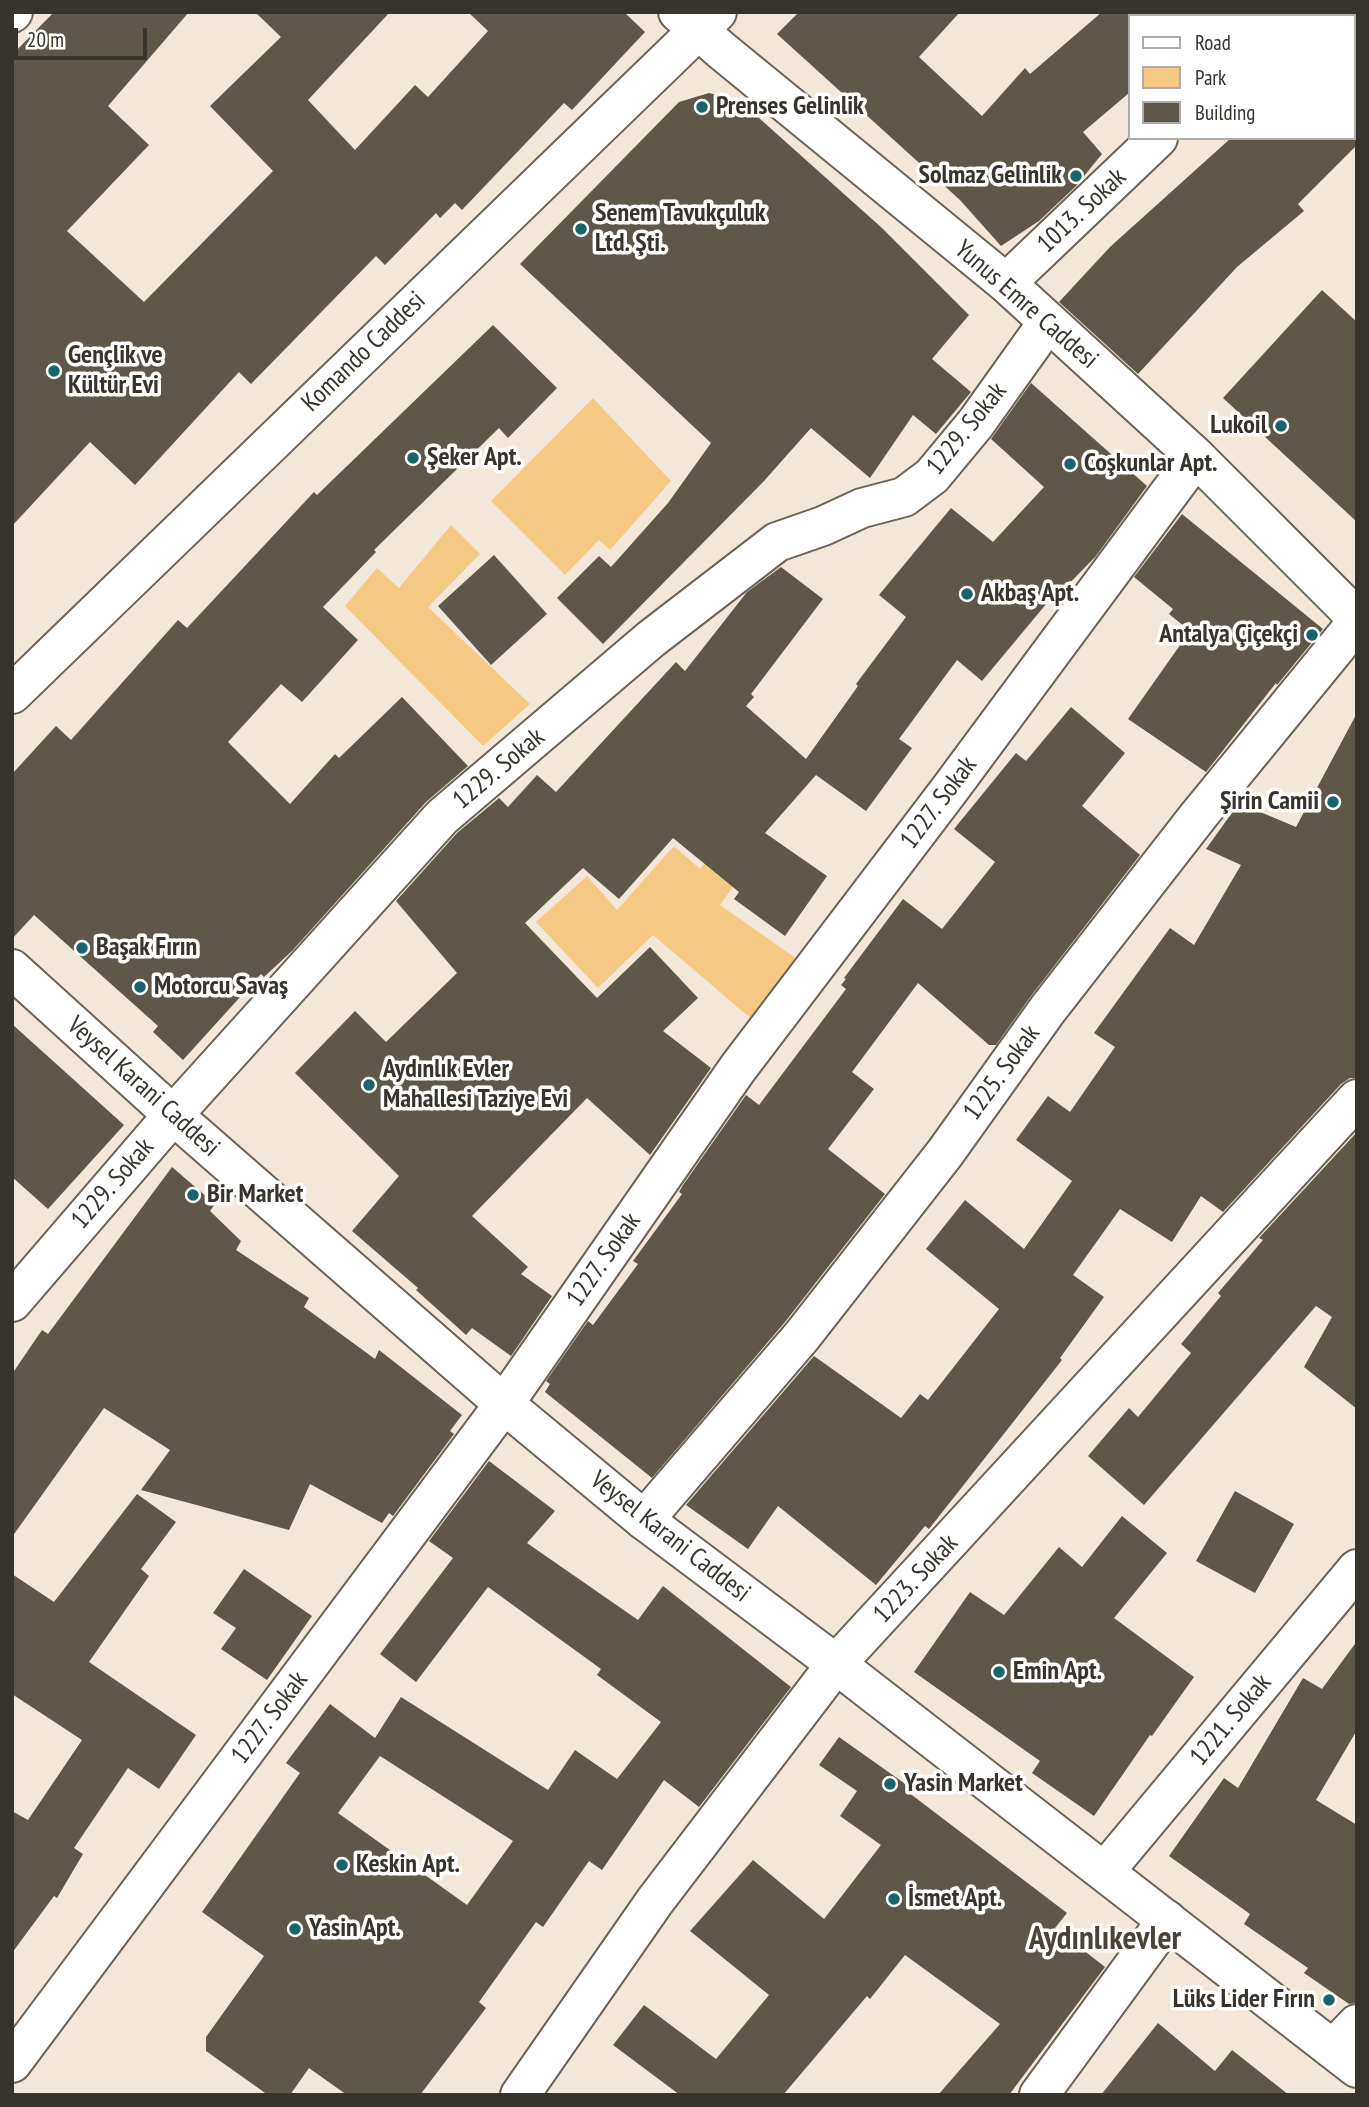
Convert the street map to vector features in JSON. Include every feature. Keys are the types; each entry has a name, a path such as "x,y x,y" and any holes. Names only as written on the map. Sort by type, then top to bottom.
{"street":[{"name":"Yunus Emre Caddesi","path":"698,18 1006,283 1196,457 1357,620"},
{"name":"Komando Caddesi","path":"12,695 584,138 698,18"},
{"name":"1013. Sokak","path":"1006,283 1156,140"},
{"name":"1229. Sokak","path":"12,1302 173,1115 442,817 650,639 777,542 823,527 862,508 904,497 932,476 975,423 1048,322"},
{"name":"1227. Sokak","path":"12,2063 504,1404 738,1068 950,789 1196,457"},
{"name":"1225. Sokak","path":"644,1520 802,1336 945,1153 1048,1009 1199,815 1357,620"},
{"name":"Veysel Karani Caddesi","path":"12,969 173,1115 504,1404 644,1520 836,1664 1167,1920 1349,2047"},
{"name":"1223. Sokak","path":"520,2095 655,1900 836,1664 1357,1099"},
{"name":"1221. Sokak","path":"1105,1871 1357,1569"},
{"path":"1040,2095 1167,1920"}],"green space":[{"path":"593,398 671,481 610,550 599,540 565,575 491,501"},
{"path":"451,525 480,554 428,607 530,704 483,746 345,606 377,568 399,588"},
{"path":"722,840 751,862 720,905 797,959 755,1022 653,935 598,988 536,922 587,876 617,910 674,846 700,869"}],"building":[{"path":"54,12 189,12 108,106 149,145 67,231 144,302 273,171 210,106 281,37 255,12 390,12 308,100 355,150 415,85 428,97 488,31 468,12 624,12 645,32 572,110 564,103 462,210 455,203 440,218 436,213 385,265 376,256 251,384 239,372 135,485 90,442 12,526 12,55"},
{"path":"799,12 960,12 919,57 982,116 1025,68 1030,74 1102,12 1129,12 1128,94 1083,132 1102,154 1076,186 1039,221 1001,246 960,200 777,34"},
{"path":"709,93 740,101 882,228 969,315 932,359 971,392 936,434 913,415 870,478 811,428 764,481 603,644 557,598 599,556 611,567 668,503 711,443 520,264 679,102"},
{"path":"1357,138 1357,145 1298,204 1304,211 1237,267 1138,374 1059,302 1110,247 1229,140"},
{"path":"1322,290 1357,322 1357,522 1223,398"},
{"path":"493,325 557,388 508,438 499,428 374,550 376,552 323,607 358,640 302,702 281,684 228,742 290,804 335,754 339,758 402,697 468,766 426,802 292,951 264,977 261,974 183,1060 153,1032 158,1026 34,915 12,939 12,774 56,726 71,740 178,620 187,628 314,492 317,495"},
{"path":"1031,383 1147,486 1096,556 1065,588 1062,585 982,681 957,660 899,739 912,748 866,811 816,775 765,833 827,876 785,936 734,899 739,892 673,838 619,899 583,868 525,923 597,998 650,947 698,998 663,1031 711,1068 650,1155 587,1098 472,1216 528,1267 521,1274 552,1296 511,1356 472,1328 466,1335 416,1290 418,1288 352,1231 399,1176 295,1073 355,1011 386,1042 457,973 396,901 457,833 499,798 508,807 537,775 556,792 676,662 685,671 747,592 781,567 823,599 751,694 754,697 746,706 806,759 858,686 856,684 906,617 879,595 951,508 993,542 1044,487 991,439"},
{"path":"1182,514 1323,629 1277,685 1276,683 1206,772 1128,719 1190,631 1169,614 1173,609 1134,577"},
{"path":"494,555 547,614 491,665 438,606"},
{"path":"1071,707 1125,753 1082,806 1140,855 996,1045 989,1045 918,983 852,1072 874,1089 828,1149 885,1194 785,1322 652,1478 545,1392 550,1384 546,1381 588,1321 593,1325 638,1264 633,1261 682,1194 679,1192 683,1185 746,1095 759,1105 846,989 841,985 846,979 844,978 903,899 942,929 995,862 954,829 1016,753 1026,761"},
{"path":"1357,713 1357,1078 1350,1078 1341,1084 1223,1212 1201,1196 1172,1242 1120,1209 1073,1275 1104,1297 1060,1358 1062,1360 929,1529 925,1526 876,1585 778,1506 748,1549 686,1505 814,1356 901,1418 920,1394 928,1400 999,1309 926,1249 965,1200 1024,1249 1072,1181 1016,1140 1048,1096 1070,1112 1115,1047 1094,1033 1170,928 1194,945 1241,865 1206,849 1239,803 1296,827"},
{"path":"12,1024 124,1125 48,1209 12,1177"},
{"path":"1357,1132 1357,1409 1304,1367 1332,1317 1316,1306 1144,1505 1088,1456 1129,1408 1138,1417 1191,1353 1181,1344 1221,1296 1218,1293 1263,1240 1259,1238"},
{"path":"172,1167 215,1204 210,1211 241,1241 236,1250 309,1298 304,1307 375,1359 379,1350 462,1415 450,1431 454,1434 393,1516 389,1513 382,1523 310,1484 289,1530 141,1490 170,1450 104,1408 12,1537 12,1374 42,1330 48,1334"},
{"path":"489,1461 555,1511 527,1543 638,1620 663,1586 791,1687 699,1807 664,1780 602,1870 589,1861 543,1927 536,1922 479,2002 486,2008 420,2095 347,2095 309,2068 290,2095 268,2095 206,2051 206,2037 264,1956 202,1912 300,1773 286,1763 330,1704 375,1738 401,1697 548,1790 575,1750 617,1779 661,1722 597,1675 601,1669 488,1587 416,1682 380,1654 453,1558 429,1541","holes":["380,1756 513,1841 467,1905 338,1813"]},
{"path":"1235,1491 1294,1524 1255,1593 1196,1561"},
{"path":"137,1494 176,1522 141,1569 149,1576 89,1662 196,1735 159,1789 128,1768 74,1848 83,1854 57,1898 54,1896 12,1953 12,1811 28,1820 82,1740 12,1694 12,1574 54,1602"},
{"path":"1122,1516 1167,1553 1114,1618 1194,1677 1094,1816 1032,1773 1040,1761 914,1672 970,1592 1004,1615 1059,1547 1082,1567"},
{"path":"244,1569 312,1616 267,1680 221,1649 236,1628 213,1613"},
{"path":"1357,1641 1357,1730 1316,1800 1357,1825 1357,2003 1349,2004 1304,1973 1308,1968 1244,1924 1250,1914 1169,1856 1224,1778 1238,1788 1303,1678 1322,1689"},
{"path":"839,1737 911,1788 908,1792 1067,1913 1055,1928 1105,1967 1009,2095 938,2095 1000,2024 905,1955 870,1999 867,1996 783,2095 680,2095 613,2045 644,2005 716,2059 769,1995 690,1931 753,1860 824,1919 881,1845 840,1816 857,1791 819,1765"},
{"path":"1158,2023 1215,2071 1232,2050 1289,2095 1101,2095"}],"place":[{"name":"Prenses Gelinlik","path":"702,107"},
{"name":"Solmaz Gelinlik","path":"1076,176"},
{"name":"Senem Tavukçuluk Ltd. Şti.","path":"581,229"},
{"name":"Gençlik ve Kültür Evi","path":"54,371"},
{"name":"Lukoil","path":"1281,426"},
{"name":"Şeker Apt.","path":"413,458"},
{"name":"Coşkunlar Apt.","path":"1070,464"},
{"name":"Akbaş Apt.","path":"967,594"},
{"name":"Antalya Çiçekçi","path":"1312,635"},
{"name":"Şirin Camii","path":"1333,802"},
{"name":"Başak Fırın","path":"82,948"},
{"name":"Motorcu Savaş","path":"140,987"},
{"name":"Aydınlık Evler Mahallesi Taziye Evi","path":"369,1085"},
{"name":"Bir Market","path":"193,1195"},
{"name":"Emin Apt.","path":"999,1672"},
{"name":"Yasin Market","path":"890,1784"},
{"name":"Keskin Apt.","path":"342,1865"},
{"name":"İsmet Apt.","path":"894,1899"},
{"name":"Yasin Apt.","path":"295,1929"},
{"name":"Lüks Lider Fırın","path":"1329,2000"}],"district":[{"name":"Aydınlıkevler","path":"1105,1940"}]}
